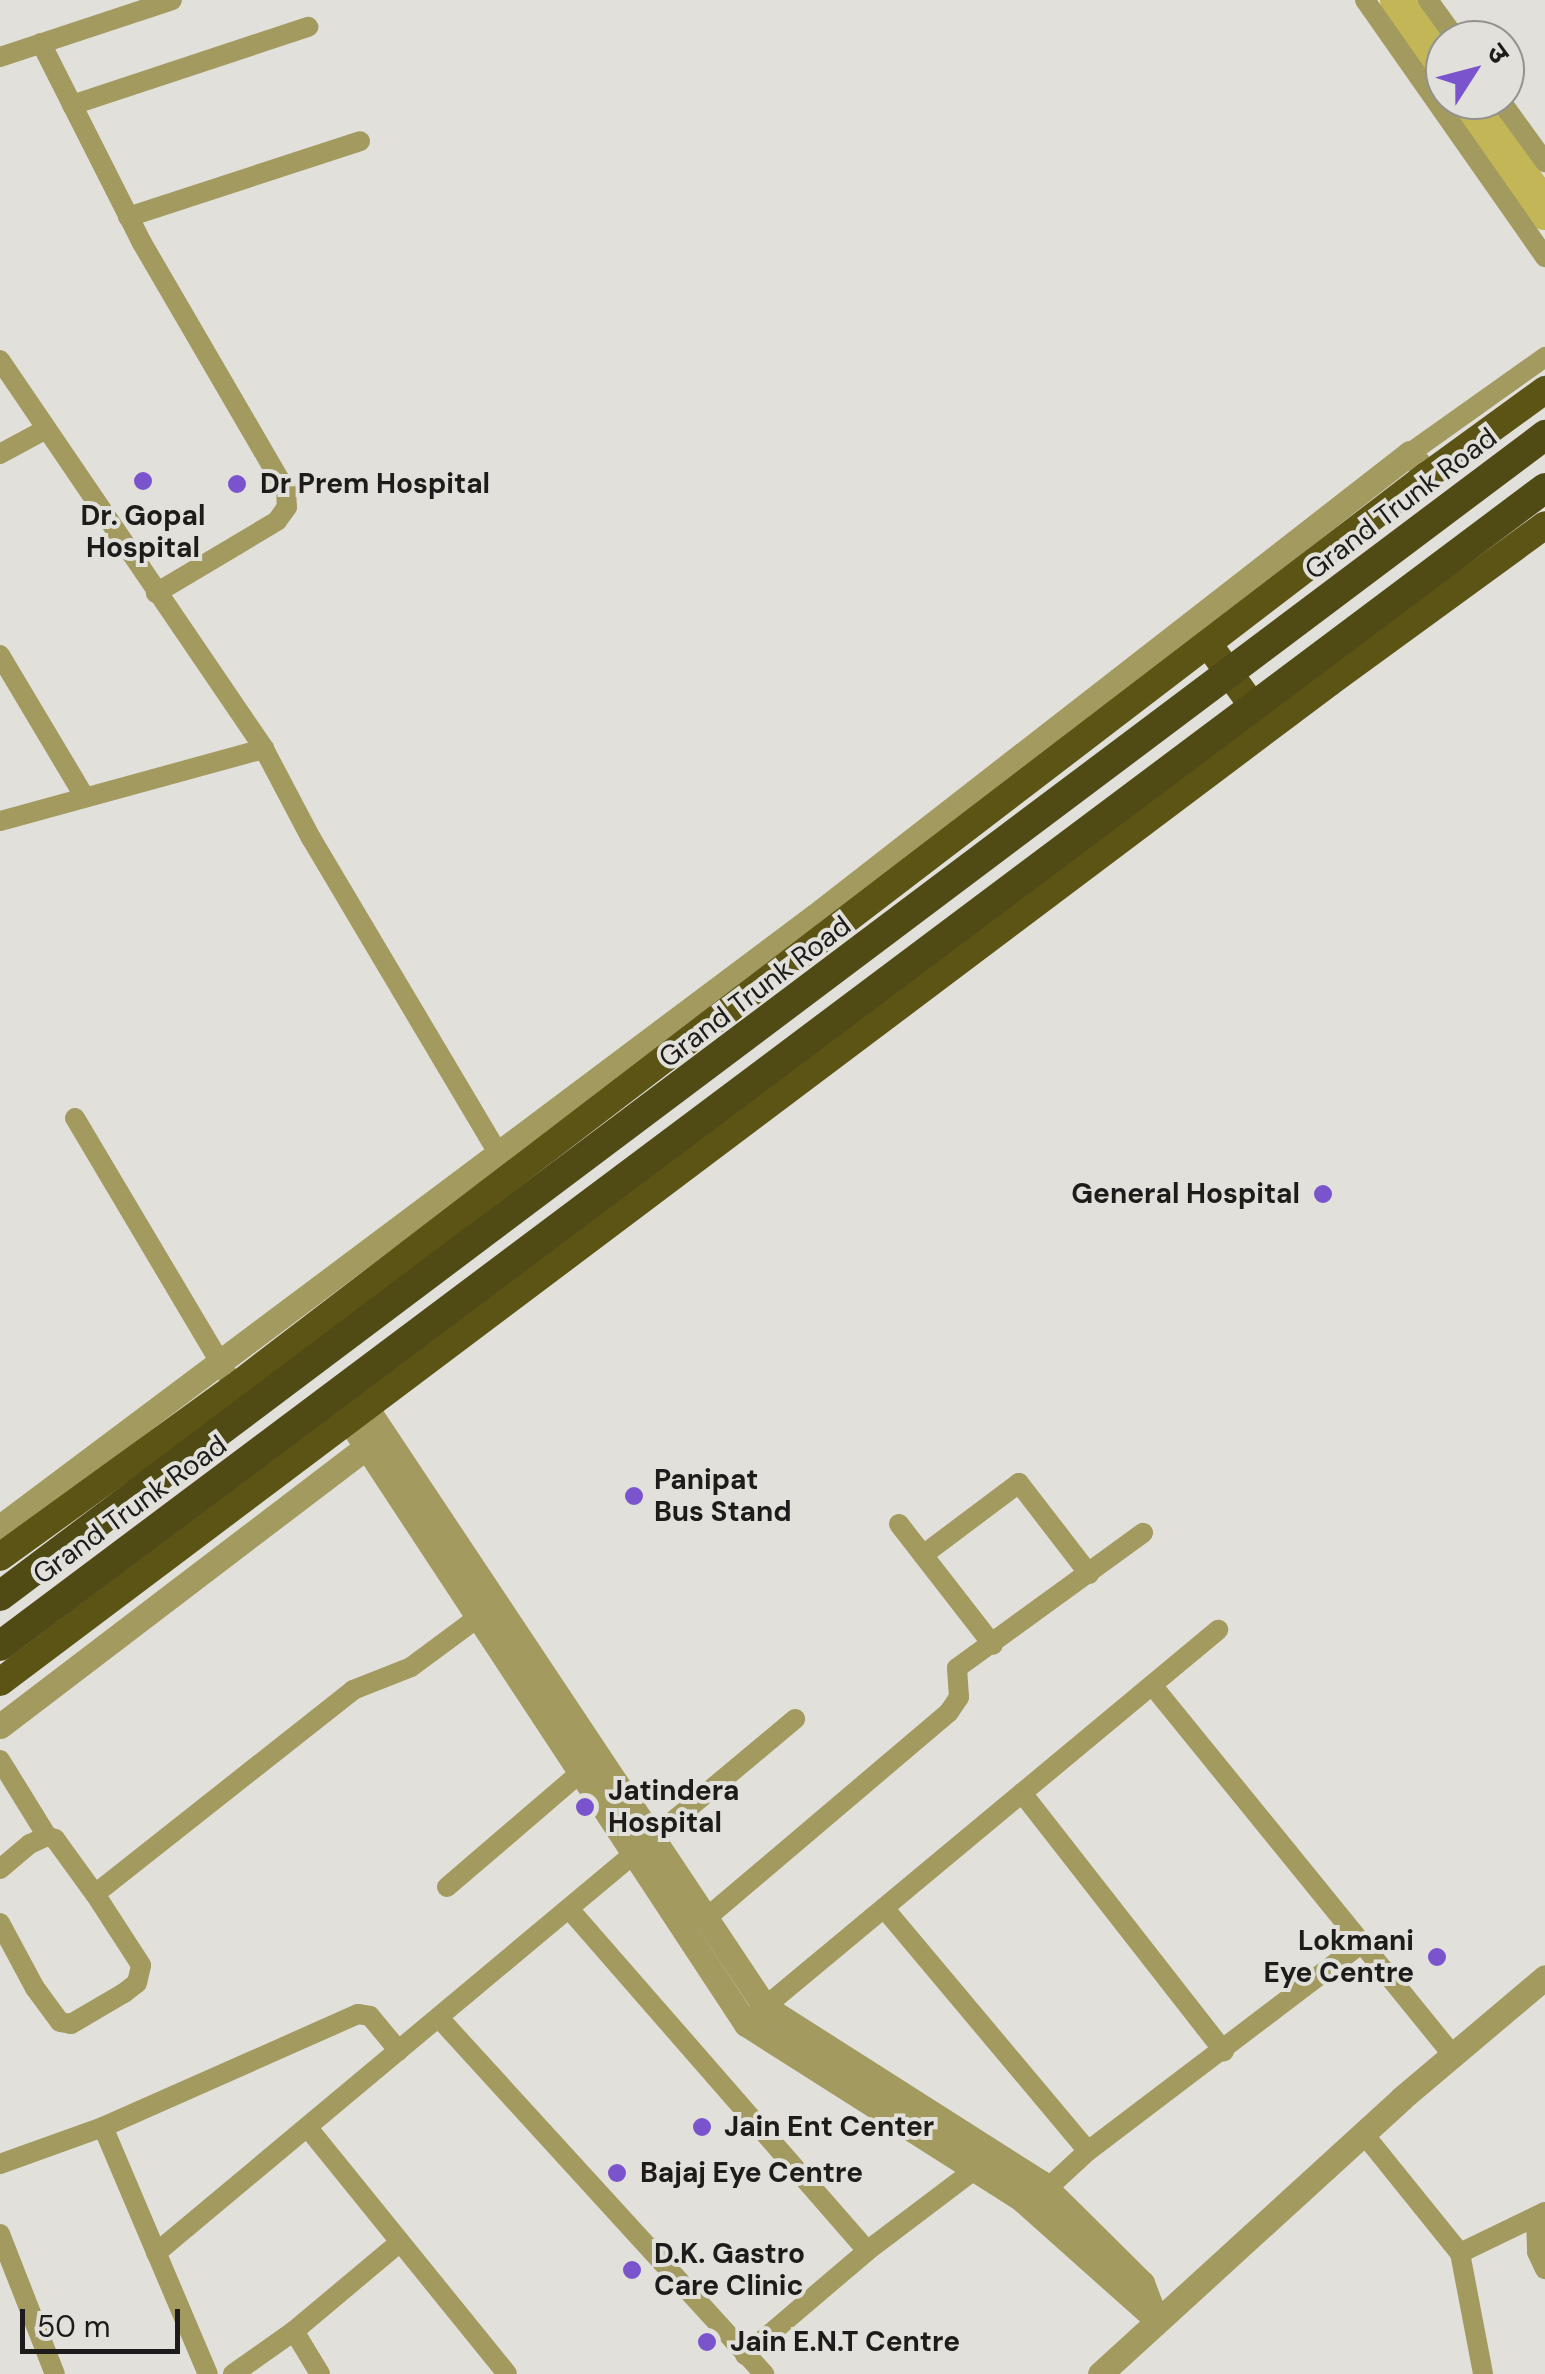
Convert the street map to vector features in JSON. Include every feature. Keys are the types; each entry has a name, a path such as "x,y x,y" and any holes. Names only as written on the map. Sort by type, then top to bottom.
{"highway":[{"path":"0,1556 235,1386 504,1163 1208,644 1419,464 1545,390"},
{"name":"Grand Trunk Road","path":"0,1596 1545,436"},
{"name":"Grand Trunk Road","path":"0,1646 1545,488"},
{"path":"0,1682 1545,525"},
{"path":"1208,644 1269,728"}],"street":[{"path":"1,52 41,44 172,0"},
{"path":"1365,0 1545,257"},
{"path":"72,105 308,27"},
{"path":"41,44 128,217 286,490 287,507 278,520 156,593"},
{"path":"1515,120 1545,162"},
{"path":"128,217 360,140"},
{"path":"0,1527 218,1363 504,1163 830,904 1419,464 1545,357"},
{"path":"0,360 264,748 311,838 504,1163"},
{"path":"0,454 46,429"},
{"path":"1,658 84,796"},
{"path":"0,821 264,748"},
{"path":"75,1118 235,1386"},
{"path":"359,1416 755,2016 1038,2198 1156,2318"},
{"path":"0,1726 374,1440"},
{"path":"923,1555 1019,1483 1089,1574"},
{"path":"899,1524 994,1644"},
{"path":"704,1920 949,1712 959,1697 958,1668 1143,1533"},
{"path":"487,1610 579,1774 704,1920 755,2016"},
{"path":"95,1894 353,1690 410,1667 487,1610"},
{"path":"755,2016 1218,1630"},
{"path":"1152,1685 1453,2055"},
{"path":"156,2253 794,1719"},
{"path":"0,1760 47,1836 95,1894 137,1957 141,1972 138,1982 70,2024 50,2012 0,1923"},
{"path":"447,1886 579,1774"},
{"path":"1022,1793 1224,2052"},
{"path":"0,1869 30,1844 47,1836"},
{"path":"884,1908 1088,2151"},
{"path":"570,1910 867,2251"},
{"path":"1038,2198 1088,2151 1224,2052 1362,1943"},
{"path":"1102,2374 1156,2318 1362,2133 1545,1977"},
{"path":"0,2164 102,2127 358,2014 370,2016 399,2050"},
{"path":"440,2019 764,2374"},
{"path":"102,2127 208,2374"},
{"path":"308,2128 507,2374"},
{"path":"1362,2133 1460,2252 1483,2374"},
{"path":"745,2355 867,2251 986,2162"},
{"path":"1460,2252 1540,2216 1537,2252 1545,2270"},
{"path":"0,2234 55,2374"},
{"path":"233,2374 294,2332 400,2242"},
{"path":"294,2332 320,2374"}],"waterway":[{"path":"1399,0 1425,38"},
{"path":"1482,120 1545,211"}],"place":[{"name":"Dr. Gopal Hospital","path":"143,481"},
{"name":"Dr Prem Hospital","path":"237,484"},
{"name":"General Hospital","path":"1323,1194"},
{"name":"Panipat Bus Stand","path":"634,1496"},
{"name":"Jatindera Hospital","path":"585,1807"},
{"name":"Lokmani Eye Centre","path":"1437,1957"},
{"name":"Jain Ent Center","path":"702,2127"},
{"name":"Bajaj Eye Centre","path":"617,2173"},
{"name":"D.K. Gastro Care Clinic","path":"632,2270"},
{"name":"Jain E.N.T Centre","path":"707,2342"}]}
